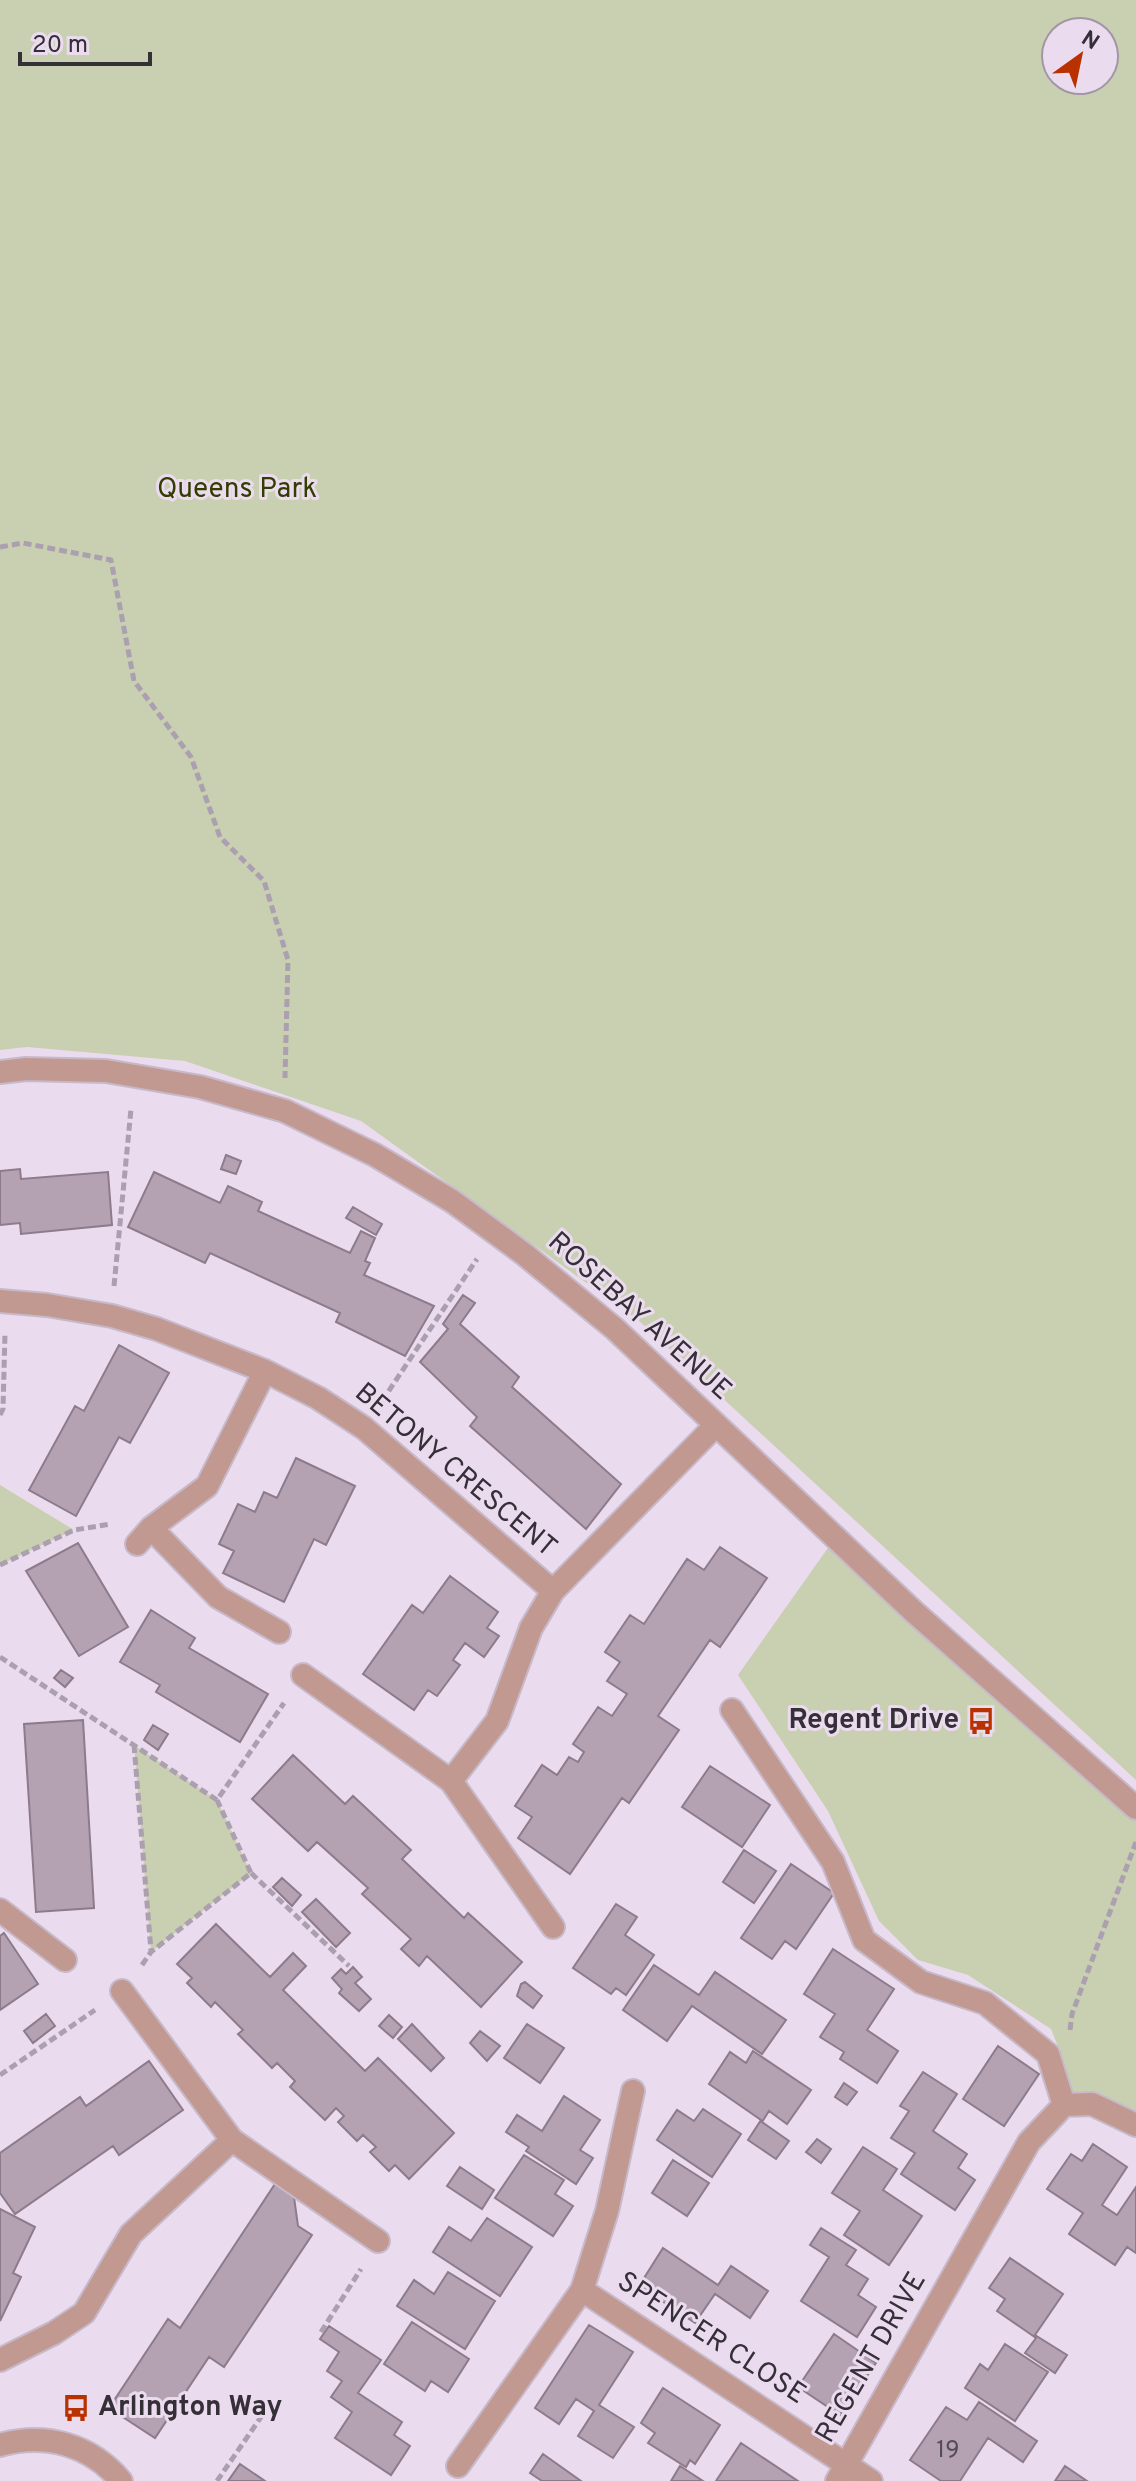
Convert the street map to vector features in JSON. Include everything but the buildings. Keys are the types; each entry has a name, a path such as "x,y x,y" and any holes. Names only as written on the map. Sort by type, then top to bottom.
{"street":[{"name":"ROSEBAY AVENUE","path":"0,1072 26,1069 135,1076 200,1087 285,1111 375,1155 452,1201 615,1329 913,1611 1136,1808"},
{"name":"BETONY CRESCENT","path":"3,1301 112,1316 157,1329 265,1371 318,1398 364,1428 553,1591"},
{"path":"265,1371 207,1486 144,1536 218,1597 279,1632"},
{"path":"451,1781 497,1721 531,1628 553,1591 716,1425"},
{"path":"303,1675 451,1781 553,1927"},
{"path":"732,1710 833,1862 864,1940 921,1982 985,2003 1048,2054 1064,2105 1092,2104 1136,2125"},
{"path":"0,1910 65,1960"},
{"path":"122,1991 232,2140 378,2241"},
{"name":"SPENCER CLOSE","path":"458,2466 582,2290 607,2211 633,2091"},
{"name":"REGENT DRIVE","path":"842,2473 1029,2142 1064,2105"},
{"path":"0,2360 54,2333 84,2313 131,2234 232,2140"},
{"name":"SPENCER CLOSE","path":"582,2290 842,2473 871,2481"},
{"path":"0,2445 18,2440 53,2439 87,2451 121,2481"}],"path":[{"path":"0,547 23,543 111,560 134,681 191,757 220,837 264,881 288,960 285,1111"},
{"path":"112,1316 135,1076"},
{"path":"364,1428 495,1232"},
{"path":"0,1415 3,1409 3,1301"},
{"path":"0,1565 74,1530 115,1524 144,1536"},
{"path":"0,1657 217,1800 251,1873 349,1966"},
{"path":"217,1800 303,1675"},
{"path":"134,1745 151,1952"},
{"path":"1069,2039 1072,2014 1136,1842"},
{"path":"0,2075 122,1991 151,1952 251,1873"},
{"path":"321,2332 378,2241"},
{"path":"217,2481 270,2404"}],"green space":[{"name":"Queens Park","path":"0,0 1136,0 1136,1780 638,1320 361,1121 185,1061 27,1047 0,1050"},
{"path":"0,1485 74,1530 0,1565"},
{"path":"835,1538 1136,1808 1136,2125 1064,2105 1065,2064 1051,2029 968,1975 918,1960 879,1921 828,1811 738,1675"},
{"path":"134,1745 217,1800 251,1873 151,1952"}],"place":[{"name":"Regent Drive","path":"981,1721"},
{"name":"Arlington Way","path":"76,2408"}]}
